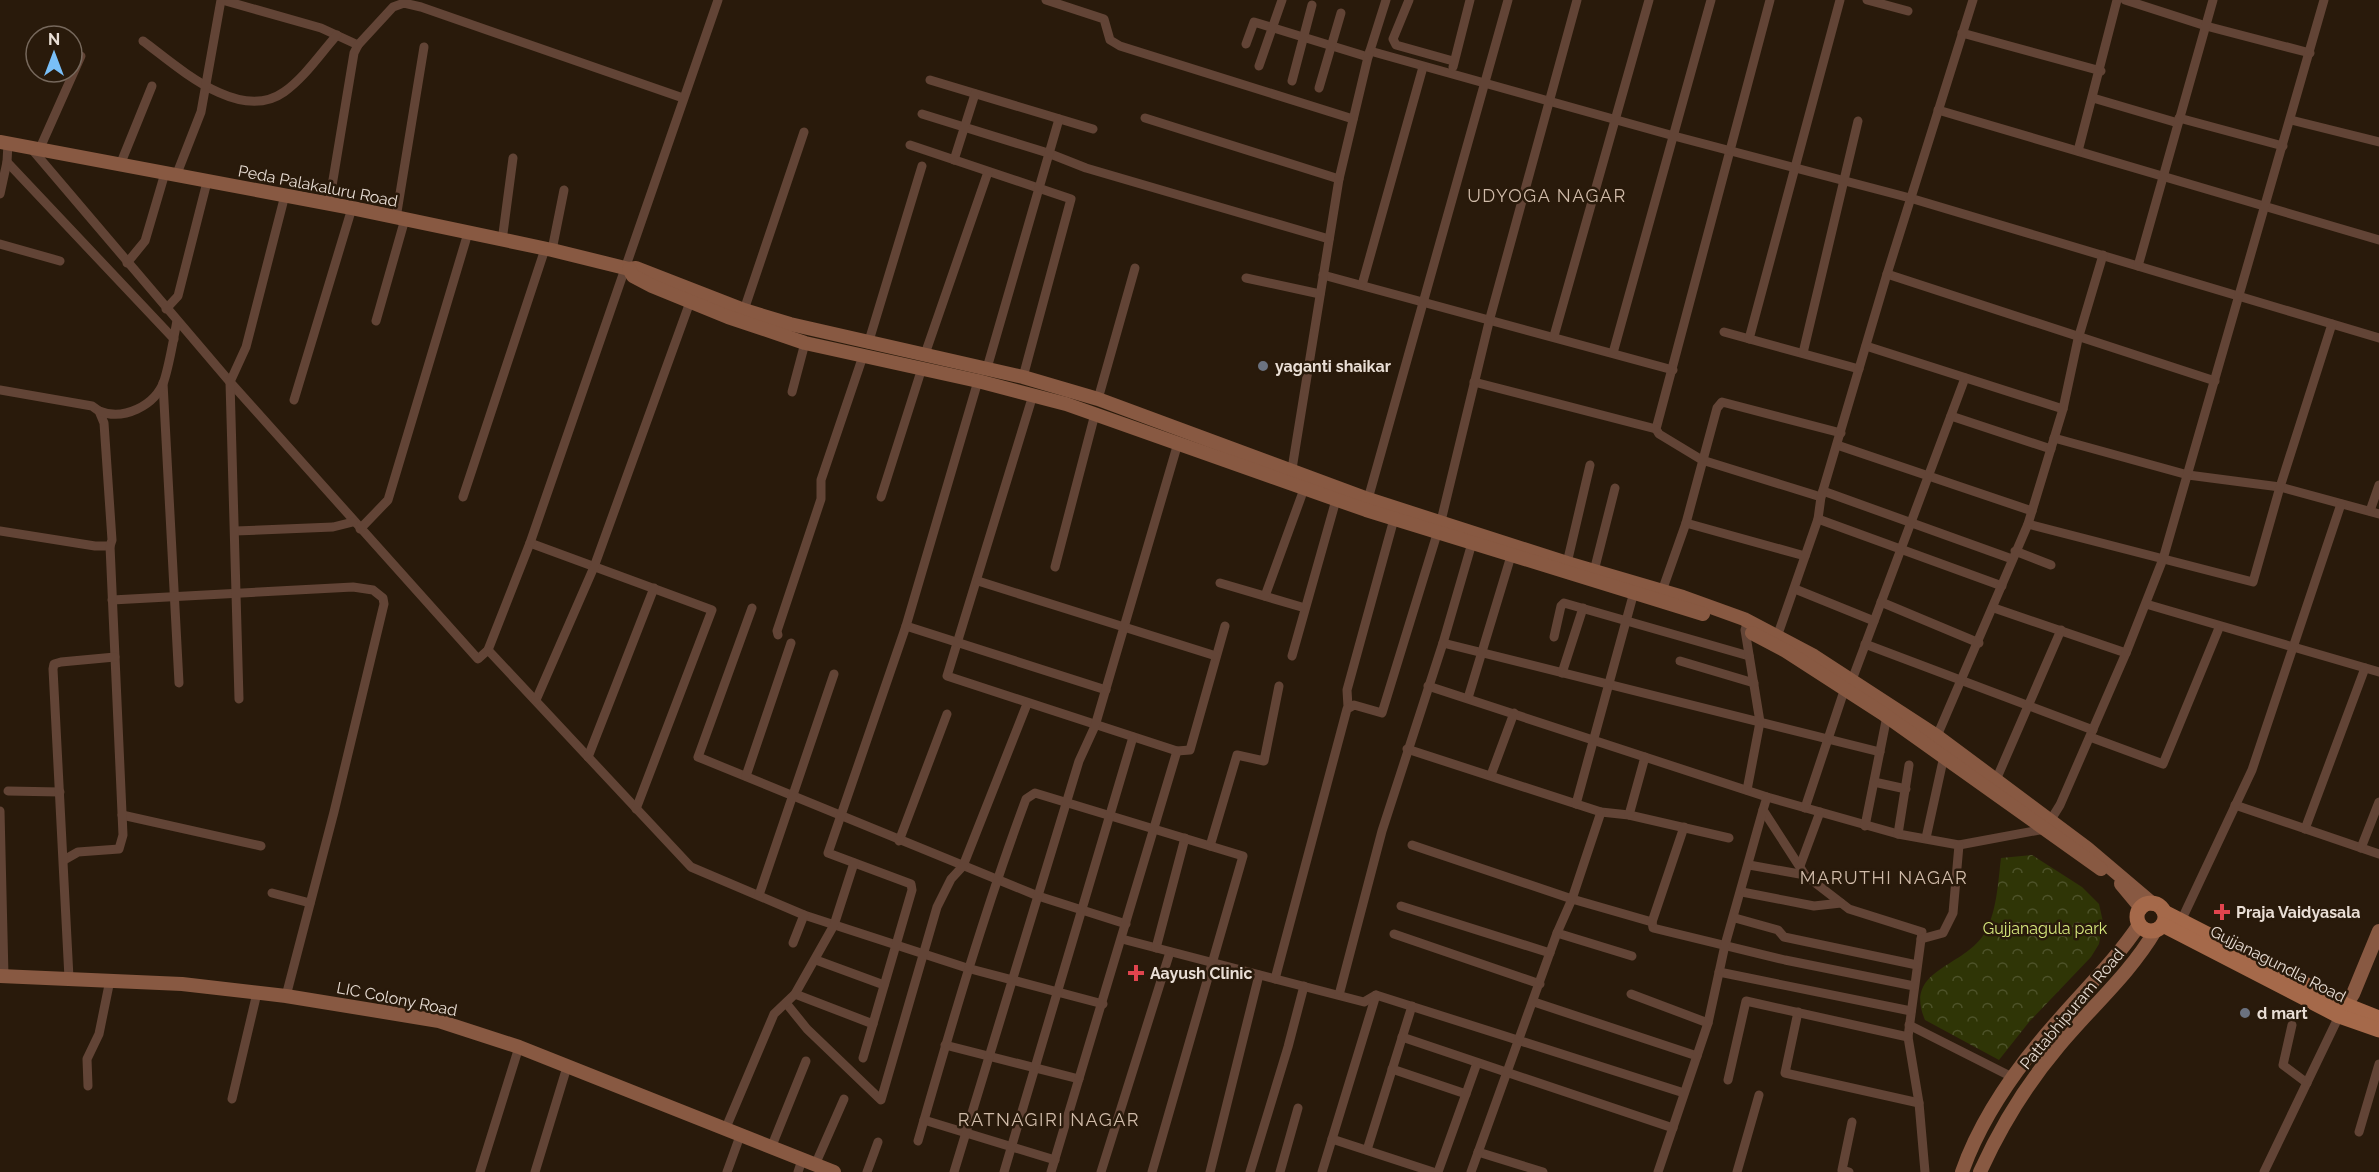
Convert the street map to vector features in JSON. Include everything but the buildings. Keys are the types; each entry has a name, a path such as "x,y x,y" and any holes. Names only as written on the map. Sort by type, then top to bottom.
{"main road":[{"name":"Peda Palakaluru Road","path":"4,142 352,208 549,250 626,269 636,268 744,310 865,350"},
{"path":"626,269 633,276 690,302 805,343 987,368 1098,399 1290,477 1304,489 1395,519 1439,526 1472,543 1511,556 1778,634 1849,684 1887,716 2048,825"},
{"path":"923,361 978,381 1034,395 1178,443 1368,499 1439,526 1662,591 1746,625 1786,651 1849,684 1936,736 1996,780 2116,880 2155,916 2146,931 2139,925"},
{"name":"Gujjanagundla Road","path":"2155,916 2181,921 2379,1030"},
{"name":"Gujjanagundla Road","path":"2155,916 2343,1010 2379,1018"},
{"name":"Pattabhipuram Road","path":"1980,1172 2009,1117 2048,1059 2124,974 2155,916"},
{"name":"Pattabhipuram Road","path":"1962,1172 1980,1133 2013,1078 2055,1024 2124,948 2139,925"},
{"path":"2343,1010 2353,994 2379,931"},
{"name":"LIC Colony Road","path":"2,976 110,980 257,993 439,1021 519,1047 771,1148 805,1166 834,1172"}],"street":[{"path":"127,263 145,241 171,175 201,112 222,0 303,22 358,45"},
{"path":"67,84 34,147 166,309 357,526 478,659 488,650 530,543 718,0"},
{"path":"1046,0 1104,19 1110,40 1120,46 1353,119"},
{"path":"1259,66 1282,0"},
{"path":"1290,477 1339,180 1369,54 1386,0"},
{"path":"1409,0 1393,39 1396,45 1453,61"},
{"path":"1454,75 1453,61 1470,0"},
{"path":"1368,499 1508,0"},
{"path":"1348,707 1354,705 1382,713 1439,526 1490,318 1551,102 1577,0"},
{"path":"1554,336 1649,0"},
{"path":"1613,353 1711,0"},
{"path":"1656,429 1732,151 1770,0"},
{"path":"1749,339 1840,0"},
{"path":"1867,0 1908,11"},
{"path":"1778,634 1818,519 1822,494 1887,274 1973,0"},
{"path":"2078,151 2117,0"},
{"path":"2125,0 2206,26 2310,53"},
{"path":"2138,266 2213,0"},
{"path":"1428,686 1767,797 1898,834 1959,845 2048,825 2091,734 2163,559 2324,0"},
{"path":"329,204 352,62 358,45 393,7 402,2 683,98"},
{"path":"1292,81 1312,5"},
{"path":"1318,88 1341,13"},
{"path":"1246,44 1254,22 1332,47 1454,75 1910,198 2379,338"},
{"path":"1962,33 2100,71"},
{"path":"143,41 206,87 249,101 269,99 282,93 301,77 337,35"},
{"path":"376,321 401,218 424,47"},
{"path":"1362,285 1423,67"},
{"path":"930,80 1093,129"},
{"path":"120,165 152,86"},
{"path":"954,160 975,94"},
{"path":"2093,98 2283,146"},
{"path":"1938,110 2379,240"},
{"path":"922,114 1048,153 1086,168 1329,239"},
{"path":"1145,118 1339,180"},
{"path":"987,368 1059,119"},
{"path":"2291,120 2379,142"},
{"path":"1803,353 1846,181 1858,121"},
{"path":"744,310 804,132"},
{"path":"0,194 7,162 4,142"},
{"path":"910,145 1071,199 1023,377"},
{"path":"502,241 513,158"},
{"path":"7,162 174,339"},
{"path":"778,635 777,631 821,499 820,480 865,350 922,166"},
{"path":"880,497 923,361 988,172"},
{"path":"166,309 178,296 207,182"},
{"path":"464,497 549,250 564,190"},
{"path":"238,699 230,382 246,347 285,195"},
{"path":"294,400 352,208"},
{"path":"234,531 357,526 388,500 468,233"},
{"path":"0,244 60,261"},
{"path":"1936,736 1979,643 2013,555 2028,524 2063,410 2078,339 2103,255"},
{"path":"1098,399 1135,268"},
{"path":"1323,274 1673,370"},
{"path":"1887,274 2078,339 2214,381"},
{"path":"1246,278 1320,294"},
{"path":"536,700 594,567 690,302"},
{"path":"177,321 163,384 179,682"},
{"path":"2028,524 2253,582 2280,487 2332,324"},
{"path":"1724,332 1860,369"},
{"path":"792,392 805,343"},
{"path":"1866,346 2063,410"},
{"path":"1805,808 1828,739 1965,378"},
{"path":"863,1058 912,890 911,884 828,854 906,626 978,381"},
{"path":"1474,382 1656,429 1659,434 1702,460 1912,520 2013,555 2051,565"},
{"path":"0,390 92,406 108,415 128,412 144,406 163,384"},
{"path":"1034,395 947,676 1027,704 1177,751 1190,750 1224,626"},
{"path":"1662,591 1686,523 1717,408 1722,402 1841,433"},
{"path":"64,860 78,852 119,849 123,835 104,423 99,411"},
{"path":"1055,567 1095,414"},
{"path":"1951,416 2051,449"},
{"path":"2054,438 2188,475 2280,487 2374,512 2379,485"},
{"path":"954,1172 991,1057 1066,801 1079,761 1095,726 1178,443"},
{"path":"1837,445 2032,511"},
{"path":"1567,563 1590,465"},
{"path":"1594,571 1615,488"},
{"path":"1265,596 1304,489"},
{"path":"1292,656 1336,500"},
{"path":"2181,921 2252,770 2295,648 2341,504"},
{"path":"1275,979 1348,707 1347,690 1395,519"},
{"path":"1818,519 2002,586"},
{"path":"1686,523 1805,556"},
{"path":"0,531 95,546 110,546"},
{"path":"530,543 712,610 636,809"},
{"path":"1339,995 1382,831 1443,643 1472,543"},
{"path":"1468,698 1511,556"},
{"path":"978,581 1216,656"},
{"path":"1220,583 1305,608"},
{"path":"112,600 353,587 373,590 383,597 384,604 340,789 286,996"},
{"path":"588,757 654,588"},
{"path":"1795,589 1874,621"},
{"path":"1576,804 1634,592"},
{"path":"1881,602 1979,643"},
{"path":"1554,637 1561,606 1564,603 1749,656"},
{"path":"2146,604 2218,628 2379,672"},
{"path":"752,608 698,757 996,880 1126,924"},
{"path":"1562,673 1582,608"},
{"path":"1994,608 2126,653"},
{"path":"1746,625 1760,722 1747,790"},
{"path":"906,626 1106,690"},
{"path":"1865,644 2028,706 2163,764 2218,628"},
{"path":"1996,780 2061,630"},
{"path":"746,776 790,643"},
{"path":"1443,643 1880,752"},
{"path":"488,650 691,867 804,915 834,925 967,968 1103,1004"},
{"path":"69,978 54,664 115,657"},
{"path":"1680,661 1754,683"},
{"path":"2305,829 2365,668"},
{"path":"759,895 834,674"},
{"path":"1210,846 1237,755 1264,761 1279,686"},
{"path":"786,1003 807,1029 881,1100 942,895 951,879 963,866 1027,704"},
{"path":"1491,775 1514,713"},
{"path":"899,841 947,714"},
{"path":"1865,826 1887,716"},
{"path":"1004,1172 1133,737"},
{"path":"1407,749 1601,812 1629,815 1729,837"},
{"path":"1051,1172 1103,1004 1152,828 1177,751"},
{"path":"1926,838 1944,756"},
{"path":"1629,815 1645,757"},
{"path":"1898,834 1909,765"},
{"path":"1874,782 1906,789"},
{"path":"8,791 60,792"},
{"path":"918,1141 967,968 996,880 1029,796 1035,793 1243,856 1152,1172"},
{"path":"1658,1172 1708,1023 1725,945 1735,918 1767,797"},
{"path":"2361,848 2379,802"},
{"path":"2235,805 2379,854"},
{"path":"1763,810 1805,875 1841,903 1849,909 1922,932 1908,1036 1919,1103 1925,1172"},
{"path":"0,811 2,976"},
{"path":"1471,1172 1557,933 1572,899 1601,812"},
{"path":"1800,866 1820,812"},
{"path":"122,815 261,846"},
{"path":"1684,827 1652,922 1653,928 1914,986"},
{"path":"1156,948 1185,838"},
{"path":"1412,845 1572,899 1652,922"},
{"path":"1921,939 1943,933 1953,913 1959,845"},
{"path":"725,1130 774,1014 795,994 834,925 854,863"},
{"path":"1749,866 1805,875"},
{"path":"272,892 310,903"},
{"path":"1742,892 1814,906 1841,903"},
{"path":"1401,906 1550,953"},
{"path":"793,943 804,915"},
{"path":"1735,918 1778,930 1784,937 1917,965"},
{"path":"1557,933 1632,956"},
{"path":"1394,934 1540,984"},
{"path":"1122,939 1364,1002 1376,995 1684,1093"},
{"path":"1101,1172 1170,952"},
{"path":"816,960 884,985"},
{"path":"1719,972 1911,1011"},
{"path":"1210,1172 1259,975"},
{"path":"88,1086 87,1059 99,1034 110,980"},
{"path":"1250,1172 1304,986"},
{"path":"232,1099 257,993"},
{"path":"795,994 873,1024"},
{"path":"1631,994 1708,1023"},
{"path":"1322,1172 1376,995"},
{"path":"1728,1080 1746,1000 1908,1036"},
{"path":"1534,1002 1697,1056"},
{"path":"1367,1150 1412,1006"},
{"path":"2264,1172 2343,1010"},
{"path":"1798,1012 1785,1073 1919,1103"},
{"path":"1910,1025 2013,1078"},
{"path":"2292,1025 2283,1065 2307,1083"},
{"path":"1402,1038 1673,1128"},
{"path":"945,1045 1079,1079"},
{"path":"480,1172 519,1047"},
{"path":"771,1148 806,1061"},
{"path":"1332,1139 1436,1172 1477,1063"},
{"path":"2359,1132 2379,1064"},
{"path":"535,1172 567,1067"},
{"path":"1392,1069 1466,1094"},
{"path":"1737,1172 1759,1095"},
{"path":"805,1166 844,1099"},
{"path":"1280,1172 1298,1108"},
{"path":"924,1120 1054,1160"},
{"path":"1849,1172 1842,1170 1852,1122"},
{"path":"727,1172 740,1136"},
{"path":"867,1172 878,1142"},
{"path":"1478,1152 1543,1172"}],"green space":[{"name":"Gujjanagula park","path":"2032,855 2082,887 2099,904 2103,922 2099,944 2091,957 2029,1022 1999,1060 1925,1020 1920,1003 1922,990 1928,979 1963,955 1984,934 1992,917 2001,858"}],"place":[{"name":"yaganti shaikar","path":"1263,366"},
{"name":"Praja Vaidyasala","path":"2222,912"},
{"name":"Aayush Clinic","path":"1136,973"},
{"name":"d mart","path":"2245,1013"}],"district":[{"name":"UDYOGA NAGAR","path":"1547,195"},
{"name":"MARUTHI NAGAR","path":"1884,877"},
{"name":"RATNAGIRI NAGAR","path":"1049,1119"}]}
